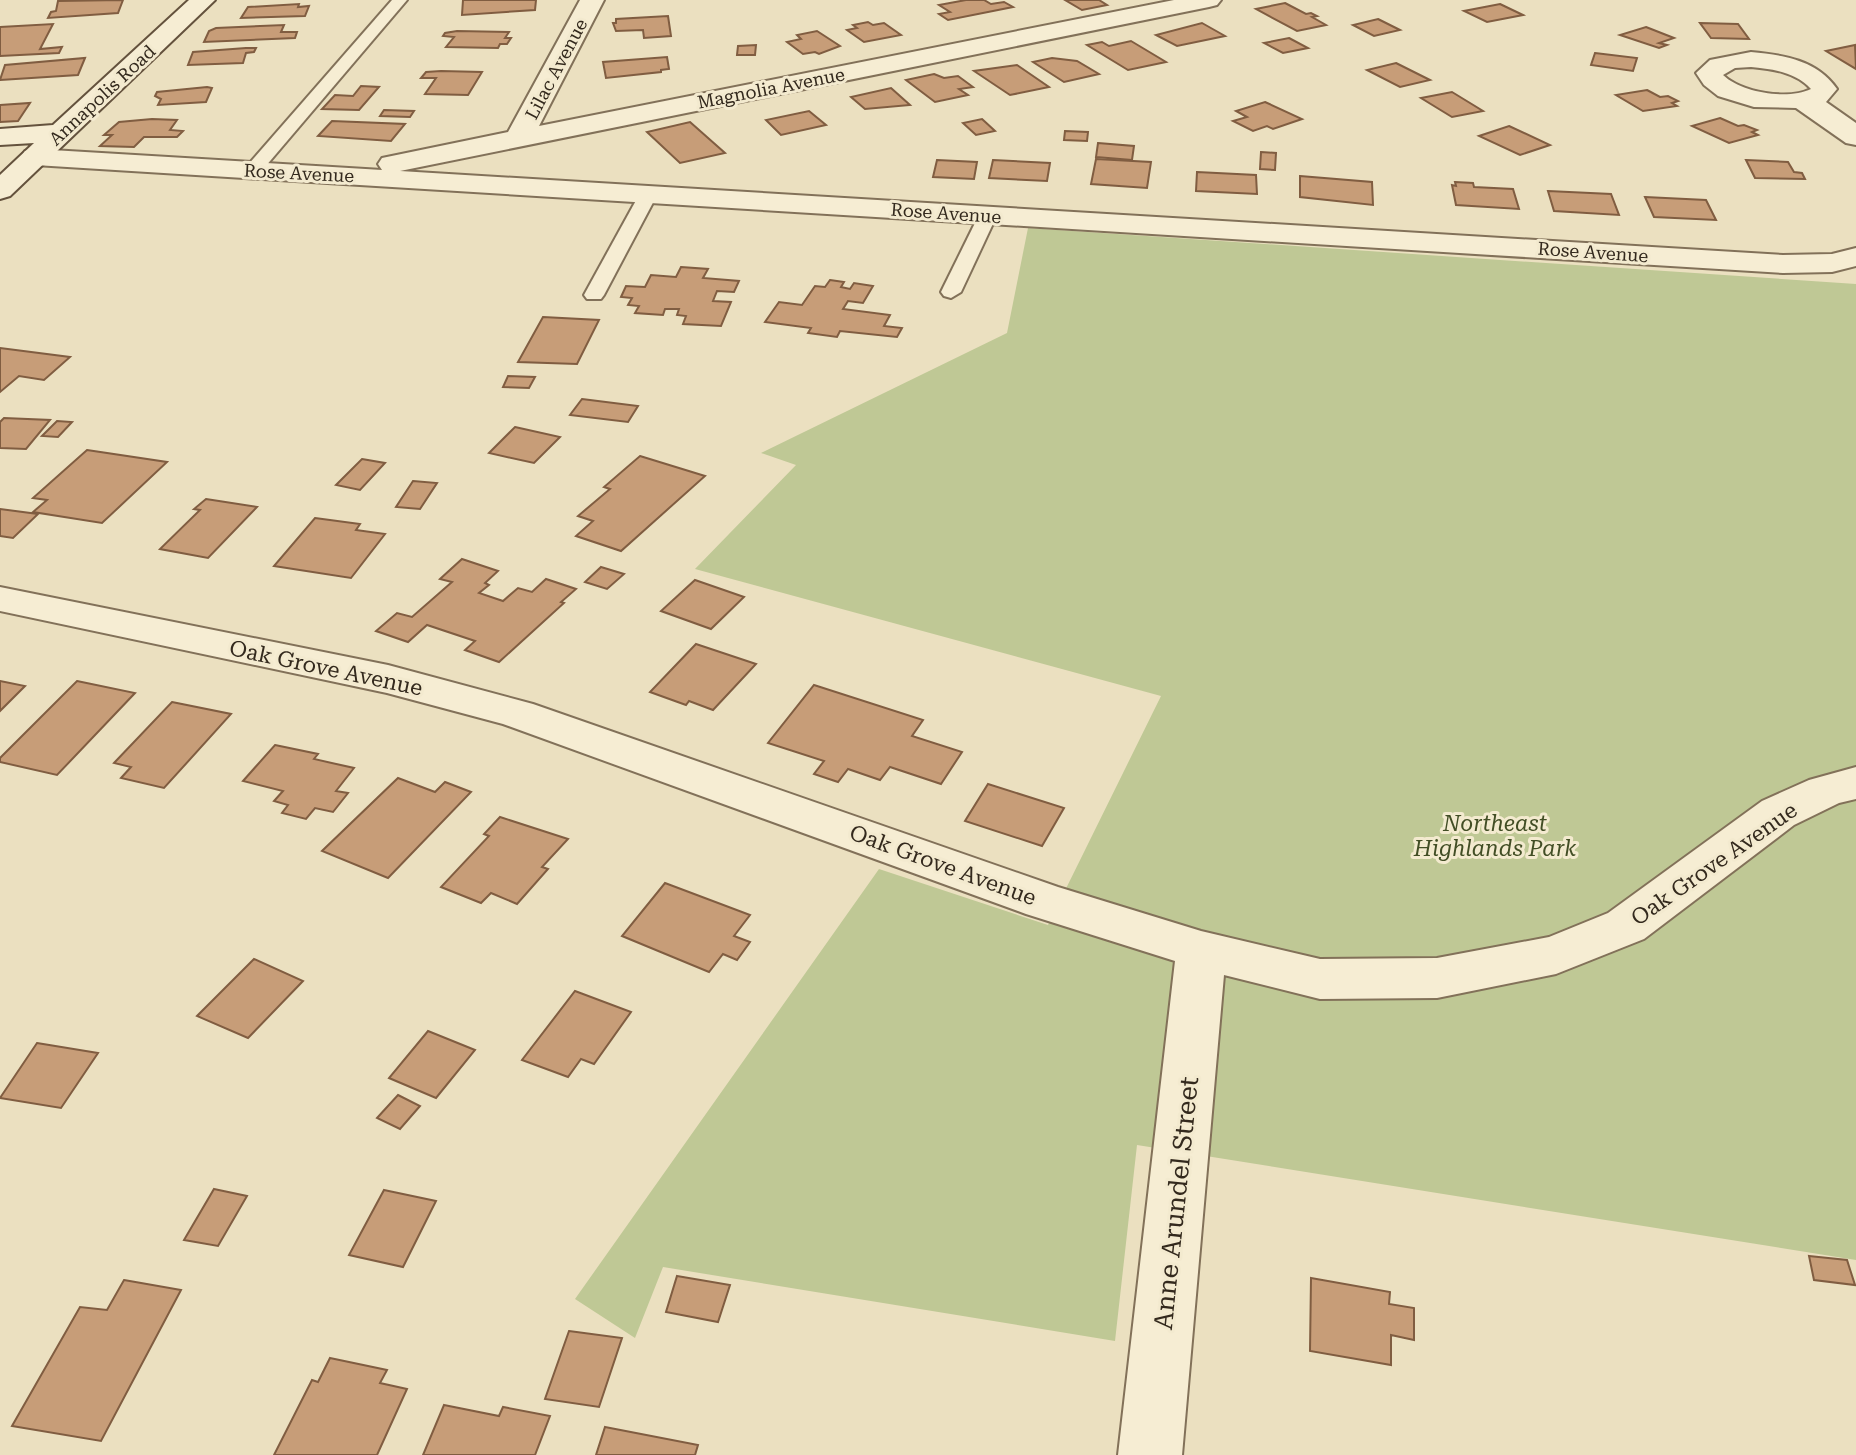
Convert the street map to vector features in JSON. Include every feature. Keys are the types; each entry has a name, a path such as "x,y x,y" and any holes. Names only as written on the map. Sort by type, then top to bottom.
{"street":[{"name":"Annapolis Road","path":"0,190 203,0"},
{"name":"Lilac Avenue","path":"519,138 592,0"},
{"name":"Magnolia Avenue","path":"333,175 1209,0"},
{"path":"1802,101 1856,137"},
{"path":"0,137 61,133"},
{"name":"Rose Avenue","path":"35,157 1783,264 1832,263 1856,257"},
{"name":"Oak Grove Avenue","path":"0,599 388,679 518,714 1043,901 1201,950 1320,979 1437,978 1556,955 1626,926 1778,813 1825,791 1856,783"},
{"name":"Anne Arundel Street","path":"1150,1455 1201,950"}],"lane":[{"path":"253,170 400,0"},
{"path":"594,295 648,195"},
{"path":"951,292 988,215"}],"green space":[{"name":"Northeast Highlands Park","path":"1028,228 1856,284 1856,1260 1137,1145 1115,1341 663,1267 635,1338 575,1299 879,869 1048,925 1161,696 695,569 796,465 761,453 1007,333"}],"building":[{"path":"123,0 118,13 48,18 51,12 56,11 58,1"},
{"path":"463,0 536,0 535,10 462,15"},
{"path":"984,0 991,4 1004,2 1013,7 948,20 939,14 950,12 939,5"},
{"path":"1065,0 1099,0 1107,5 1082,10"},
{"path":"1285,3 1317,16 1312,17 1326,25 1297,31 1256,9"},
{"path":"299,4 298,7 309,6 305,16 241,18 248,7"},
{"path":"1500,4 1523,15 1487,22 1464,11"},
{"path":"668,16 671,36 644,38 643,30 616,31 613,23 616,19"},
{"path":"1378,19 1400,30 1374,36 1353,25"},
{"path":"868,22 873,25 884,23 901,35 864,42 847,30 857,28 853,25"},
{"path":"1202,23 1225,36 1177,46 1156,35"},
{"path":"1700,23 1738,24 1749,39 1711,38"},
{"path":"53,24 40,49 62,47 59,53 0,56 0,27"},
{"path":"284,25 281,32 297,32 295,38 204,42 209,31 216,28"},
{"path":"1646,27 1674,38 1659,43 1667,45 1659,48 1620,35"},
{"path":"817,31 840,46 819,54 803,54 787,42 801,39 797,35"},
{"path":"509,32 505,38 511,38 498,48 446,47 454,37 443,36 445,33"},
{"path":"1289,38 1308,48 1283,53 1264,43"},
{"path":"1131,41 1166,62 1128,70 1087,45 1102,42 1109,46"},
{"path":"756,45 755,55 737,55 738,46"},
{"path":"1855,45 1856,69 1826,51"},
{"path":"256,48 254,52 246,53 243,63 188,65 193,52"},
{"path":"1595,53 1637,58 1633,71 1591,65"},
{"path":"667,57 669,69 661,72 606,78 603,62"},
{"path":"85,58 78,75 0,80 5,65"},
{"path":"1052,58 1077,61 1099,74 1064,82 1033,62"},
{"path":"1396,63 1430,80 1400,87 1367,70"},
{"path":"1017,65 1049,87 1010,95 974,71"},
{"path":"426,72 482,72 468,95 425,94 436,78 421,78"},
{"path":"934,74 944,78 958,76 973,87 959,89 968,95 935,102 906,80"},
{"path":"361,86 379,87 359,110 322,109 335,95 353,96"},
{"path":"212,88 206,102 158,105 161,99 155,96 157,92"},
{"path":"891,88 910,105 865,109 851,97"},
{"path":"1647,90 1678,101 1672,103 1677,106 1643,111 1616,95"},
{"path":"1452,92 1483,111 1452,117 1421,98"},
{"path":"1265,102 1302,119 1273,129 1267,126 1253,131 1233,121 1247,117 1236,111"},
{"path":"30,103 18,121 0,122 0,105"},
{"path":"384,110 414,111 410,117 380,116"},
{"path":"809,111 826,125 781,135 766,120"},
{"path":"1720,118 1757,130 1752,132 1758,135 1729,143 1692,126"},
{"path":"982,119 995,131 976,135 963,123"},
{"path":"177,120 170,130 183,131 177,137 144,137 134,147 100,146 112,135 104,135 119,122"},
{"path":"332,121 405,124 391,141 318,136"},
{"path":"690,122 725,153 680,163 647,132"},
{"path":"1509,126 1550,145 1520,155 1479,136"},
{"path":"1065,131 1088,132 1087,141 1064,140"},
{"path":"1098,143 1134,146 1132,160 1096,157"},
{"path":"1261,152 1276,153 1275,170 1260,169"},
{"path":"1096,159 1151,162 1147,188 1091,184"},
{"path":"937,160 977,162 974,179 933,177"},
{"path":"993,160 1050,163 1047,181 989,178"},
{"path":"1746,160 1788,162 1794,172 1802,173 1805,179 1755,178"},
{"path":"1197,172 1256,175 1257,194 1196,191"},
{"path":"1300,176 1372,182 1373,205 1300,197"},
{"path":"1455,182 1473,183 1474,187 1513,189 1519,209 1456,205 1452,185 1456,186"},
{"path":"1548,191 1611,194 1619,215 1554,211"},
{"path":"1645,197 1706,200 1716,220 1654,217"},
{"path":"681,267 708,269 703,278 739,281 734,292 717,291 713,301 731,302 721,326 683,324 686,316 677,315 679,309 665,309 663,315 635,313 639,306 628,305 632,298 621,297 626,286 645,287 651,275 676,277"},
{"path":"830,280 844,282 841,287 850,289 854,283 873,286 863,303 848,301 843,309 890,315 884,326 902,328 897,337 840,331 837,337 808,333 811,328 765,322 779,302 802,305 815,286 825,287"},
{"path":"543,317 599,320 577,364 518,362"},
{"path":"0,348 70,357 44,380 19,376 0,392"},
{"path":"508,376 535,377 529,388 503,387"},
{"path":"582,399 638,406 628,422 570,415"},
{"path":"4,418 50,420 26,449 0,448 0,422"},
{"path":"57,421 72,422 58,437 42,436"},
{"path":"515,427 560,437 534,463 489,453"},
{"path":"87,450 167,462 102,523 33,512 47,500 33,498"},
{"path":"640,456 705,476 621,551 576,536 593,521 578,516 610,489 604,487"},
{"path":"362,459 385,463 360,490 336,485"},
{"path":"413,481 437,483 420,509 396,507"},
{"path":"206,499 257,507 208,558 160,549 200,510 194,509"},
{"path":"0,509 38,514 13,538 0,536"},
{"path":"315,518 360,524 356,530 385,534 351,578 274,566"},
{"path":"462,559 498,571 479,593 503,601 518,588 532,592 546,579 576,589 499,662 465,650 475,641 427,625 408,642 376,631 397,613 412,617 452,582 440,579"},
{"path":"601,567 624,574 607,589 585,582"},
{"path":"695,580 744,597 711,629 661,611"},
{"path":"696,644 756,664 713,710 689,701 686,705 650,692"},
{"path":"0,681 25,686 0,711"},
{"path":"77,681 135,693 57,775 0,762 0,758"},
{"path":"814,685 923,720 912,736 962,752 941,784 890,767 880,780 848,769 838,782 814,774 824,761 768,743"},
{"path":"172,702 231,714 164,788 121,778 131,767 114,763"},
{"path":"275,745 318,754 314,759 354,768 336,791 348,793 333,812 315,808 306,819 282,813 288,805 274,801 283,791 243,781"},
{"path":"398,778 435,792 445,782 471,792 388,878 322,851"},
{"path":"988,784 1064,808 1042,846 965,821"},
{"path":"500,817 568,839 542,867 548,869 517,904 491,893 481,903 441,887 489,836 484,834"},
{"path":"665,883 750,915 734,936 750,942 737,960 723,954 709,972 622,936"},
{"path":"254,959 303,981 248,1038 197,1016"},
{"path":"575,991 631,1012 594,1064 581,1059 568,1077 522,1060"},
{"path":"428,1031 475,1050 436,1098 389,1078"},
{"path":"37,1043 98,1053 61,1108 0,1098"},
{"path":"398,1095 420,1106 400,1129 377,1118"},
{"path":"214,1189 247,1196 218,1246 184,1240"},
{"path":"384,1190 436,1201 403,1267 349,1255"},
{"path":"1809,1256 1847,1260 1855,1285 1814,1280"},
{"path":"677,1276 730,1285 718,1322 666,1312"},
{"path":"1311,1278 1390,1292 1389,1304 1414,1308 1414,1340 1391,1335 1391,1365 1310,1351"},
{"path":"124,1280 181,1290 101,1441 12,1426 80,1307 107,1310"},
{"path":"569,1331 622,1338 599,1407 545,1399"},
{"path":"330,1358 387,1370 380,1383 407,1389 377,1455 274,1455 312,1380 318,1382"},
{"path":"444,1405 499,1416 503,1407 550,1416 535,1455 423,1455"},
{"path":"605,1427 698,1445 695,1455 596,1455"}]}
